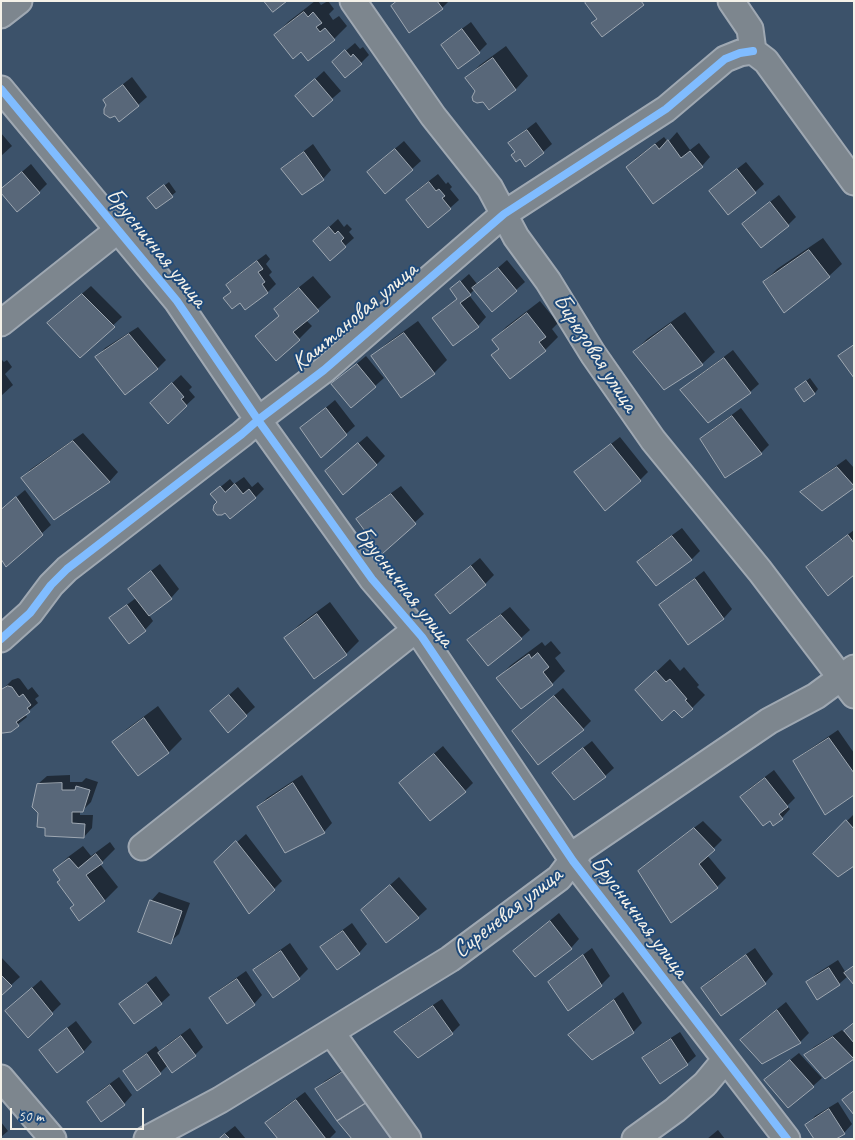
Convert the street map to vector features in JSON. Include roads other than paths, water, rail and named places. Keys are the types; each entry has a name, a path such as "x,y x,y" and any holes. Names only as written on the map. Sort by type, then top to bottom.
{"street":[{"path":"1,15 19,1"},
{"name":"Бирюзовая улица","path":"353,1 433,116 490,188 516,237 548,281 593,354 653,440 849,680"},
{"path":"731,1 750,29 753,51 766,61 854,182"},
{"name":"Каштановая улица","path":"1,639 30,613 51,585 67,570 324,370 504,214 613,142 666,110 725,59 740,53 753,51"},
{"name":"Брусничная улица","path":"1,89 177,301 258,420 372,579 422,637 573,861 787,1139"},
{"path":"1,323 118,230"},
{"path":"142,847 416,630"},
{"name":"Сиреневая улица","path":"147,1139 220,1100 450,959 559,878 581,849 769,721 849,680"},
{"path":"331,1032 408,1139"},
{"path":"636,1139 675,1110 705,1084 725,1060"},
{"path":"1,1078 53,1139"}]}
